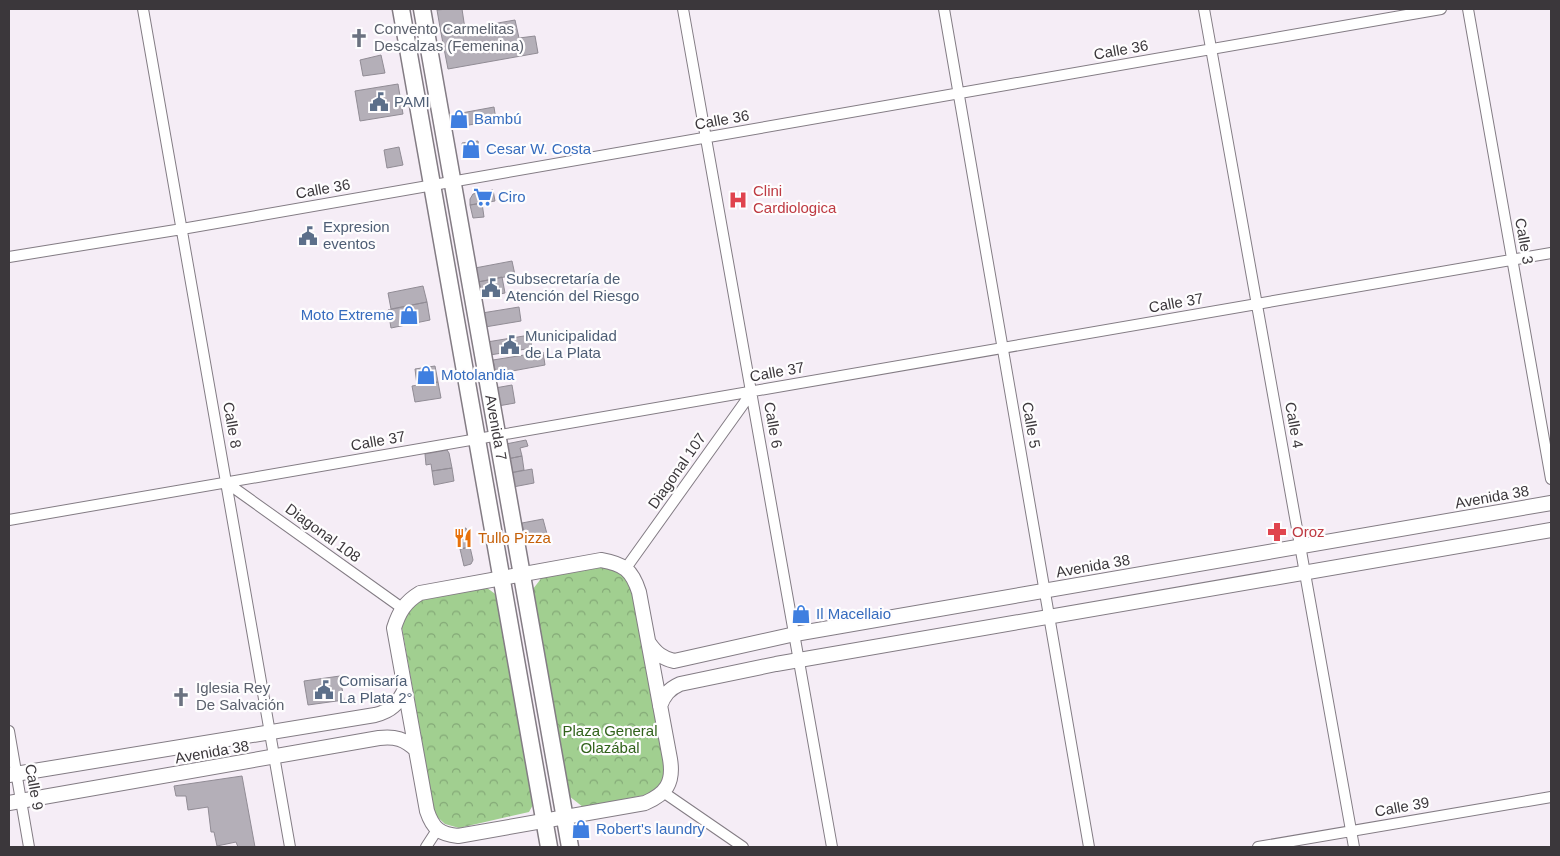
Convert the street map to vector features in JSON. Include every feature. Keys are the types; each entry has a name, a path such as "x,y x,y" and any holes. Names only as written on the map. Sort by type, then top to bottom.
{"main road":[{"name":"Avenida 7","path":"401,9 549,847"},
{"name":"Avenida 7","path":"422,9 570,847"},
{"name":"Avenida 38","path":"648,642 656,653 664,659 674,661 795,634 1551,504"},
{"path":"660,706 664,696 670,689 680,684 799,660 1551,530"},
{"path":"601,560 626,568 635,580 639,592 672,770 670,782 663,792 655,799 645,803 458,836 437,830 430,821 427,811 394,628 402,608 410,599 420,594 601,560"},
{"name":"Avenida 38","path":"12,774 385,713 397,704 405,689"},
{"name":"Avenida 38","path":"15,802 391,736 409,743 416,750"}],"street":[{"name":"Calle 8","path":"142,9 290,847"},
{"name":"Calle 6","path":"684,9 832,847"},
{"name":"Calle 5","path":"944,9 1089,847"},
{"name":"Calle 4","path":"1204,9 1354,847"},
{"name":"Calle 36","path":"9,257 432,186 1440,9"},
{"name":"Calle 3","path":"1468,9 1551,480"},
{"name":"Calle 37","path":"9,520 1551,253"},
{"name":"Diagonal 107","path":"626,568 752,392"},
{"name":"Diagonal 108","path":"227,483 402,608"},
{"name":"Calle 9","path":"9,731 15,802 29,847"},
{"path":"663,792 743,847"},
{"name":"Calle 39","path":"1258,847 1551,796"},
{"path":"426,847 437,830"}],"green space":[{"name":"Plaza General Olazábal","path":"606,563 633,583 667,769 662,784 650,794 583,807 569,796 533,589 543,576"},
{"name":"Plaza General Olazábal","path":"483,585 498,596 534,803 529,812 459,828 445,824 435,815 402,628 407,610 424,595"}],"building":[{"path":"462,9 465,29 441,33 437,10"},
{"path":"515,20 519,38 535,36 538,53 448,69 441,33"},
{"path":"381,55 385,73 363,76 360,60"},
{"name":"PAMI","path":"398,84 403,114 360,121 355,91"},
{"path":"494,107 496,120 458,127 456,114"},
{"name":"Cesar W. Costa","path":"478,141 480,155 468,157 464,155 462,143"},
{"path":"399,147 403,165 387,168 384,150"},
{"name":"Ciro","path":"493,190 495,201 470,205 470,199 473,194"},
{"path":"482,203 484,217 473,218 470,205"},
{"path":"512,261 515,275 478,282 475,268"},
{"name":"Subsecretaría de Atención del Riesgo","path":"502,277 505,293 481,298 478,282"},
{"path":"423,286 427,302 391,309 388,293"},
{"name":"Moto Extreme","path":"427,302 430,320 391,328 388,310"},
{"path":"519,307 521,321 485,327 482,313"},
{"name":"Municipalidad de La Plata","path":"530,335 532,348 490,355 487,342"},
{"path":"543,352 545,365 496,374 493,360"},
{"name":"Motolandia","path":"435,366 438,382 417,385 415,369"},
{"path":"438,382 441,398 415,402 412,386"},
{"path":"512,385 515,403 498,406 495,388"},
{"path":"526,440 528,446 520,448 522,456 507,459 506,444"},
{"path":"447,450 452,468 432,471 431,464 426,465 425,454"},
{"path":"522,456 524,470 510,473 507,459"},
{"path":"452,468 454,481 434,485 432,471"},
{"path":"532,469 534,483 513,487 510,473"},
{"path":"543,519 547,534 525,538 522,523"},
{"name":"Tullo Pizza","path":"466,528 470,547 460,549 456,530"},
{"path":"470,547 473,560 471,564 464,566 460,549"},
{"name":"Comisaría La Plata 2°","path":"340,676 344,700 308,705 304,681"},
{"path":"242,776 255,847 238,847 236,842 217,846 214,832 211,832 208,807 188,810 186,796 176,796 174,786"}],"place":[{"name":"Convento Carmelitas Descalzas (Femenina)","path":"359,38"},
{"name":"PAMI","path":"379,102"},
{"name":"Bambú","path":"459,119"},
{"name":"Cesar W. Costa","path":"471,149"},
{"name":"Ciro","path":"483,197"},
{"name":"Clini Cardiologica","path":"738,200"},
{"name":"Expresion eventos","path":"308,236"},
{"name":"Subsecretaría de Atención del Riesgo","path":"491,288"},
{"name":"Moto Extreme","path":"409,315"},
{"name":"Municipalidad de La Plata","path":"510,345"},
{"name":"Motolandia","path":"426,375"},
{"name":"Oroz","path":"1277,532"},
{"name":"Tullo Pizza","path":"463,538"},
{"name":"Il Macellaio","path":"801,614"},
{"name":"Comisaría La Plata 2°","path":"324,690"},
{"name":"Iglesia Rey De Salvación","path":"181,697"},
{"name":"Robert's laundry","path":"581,829"}]}
